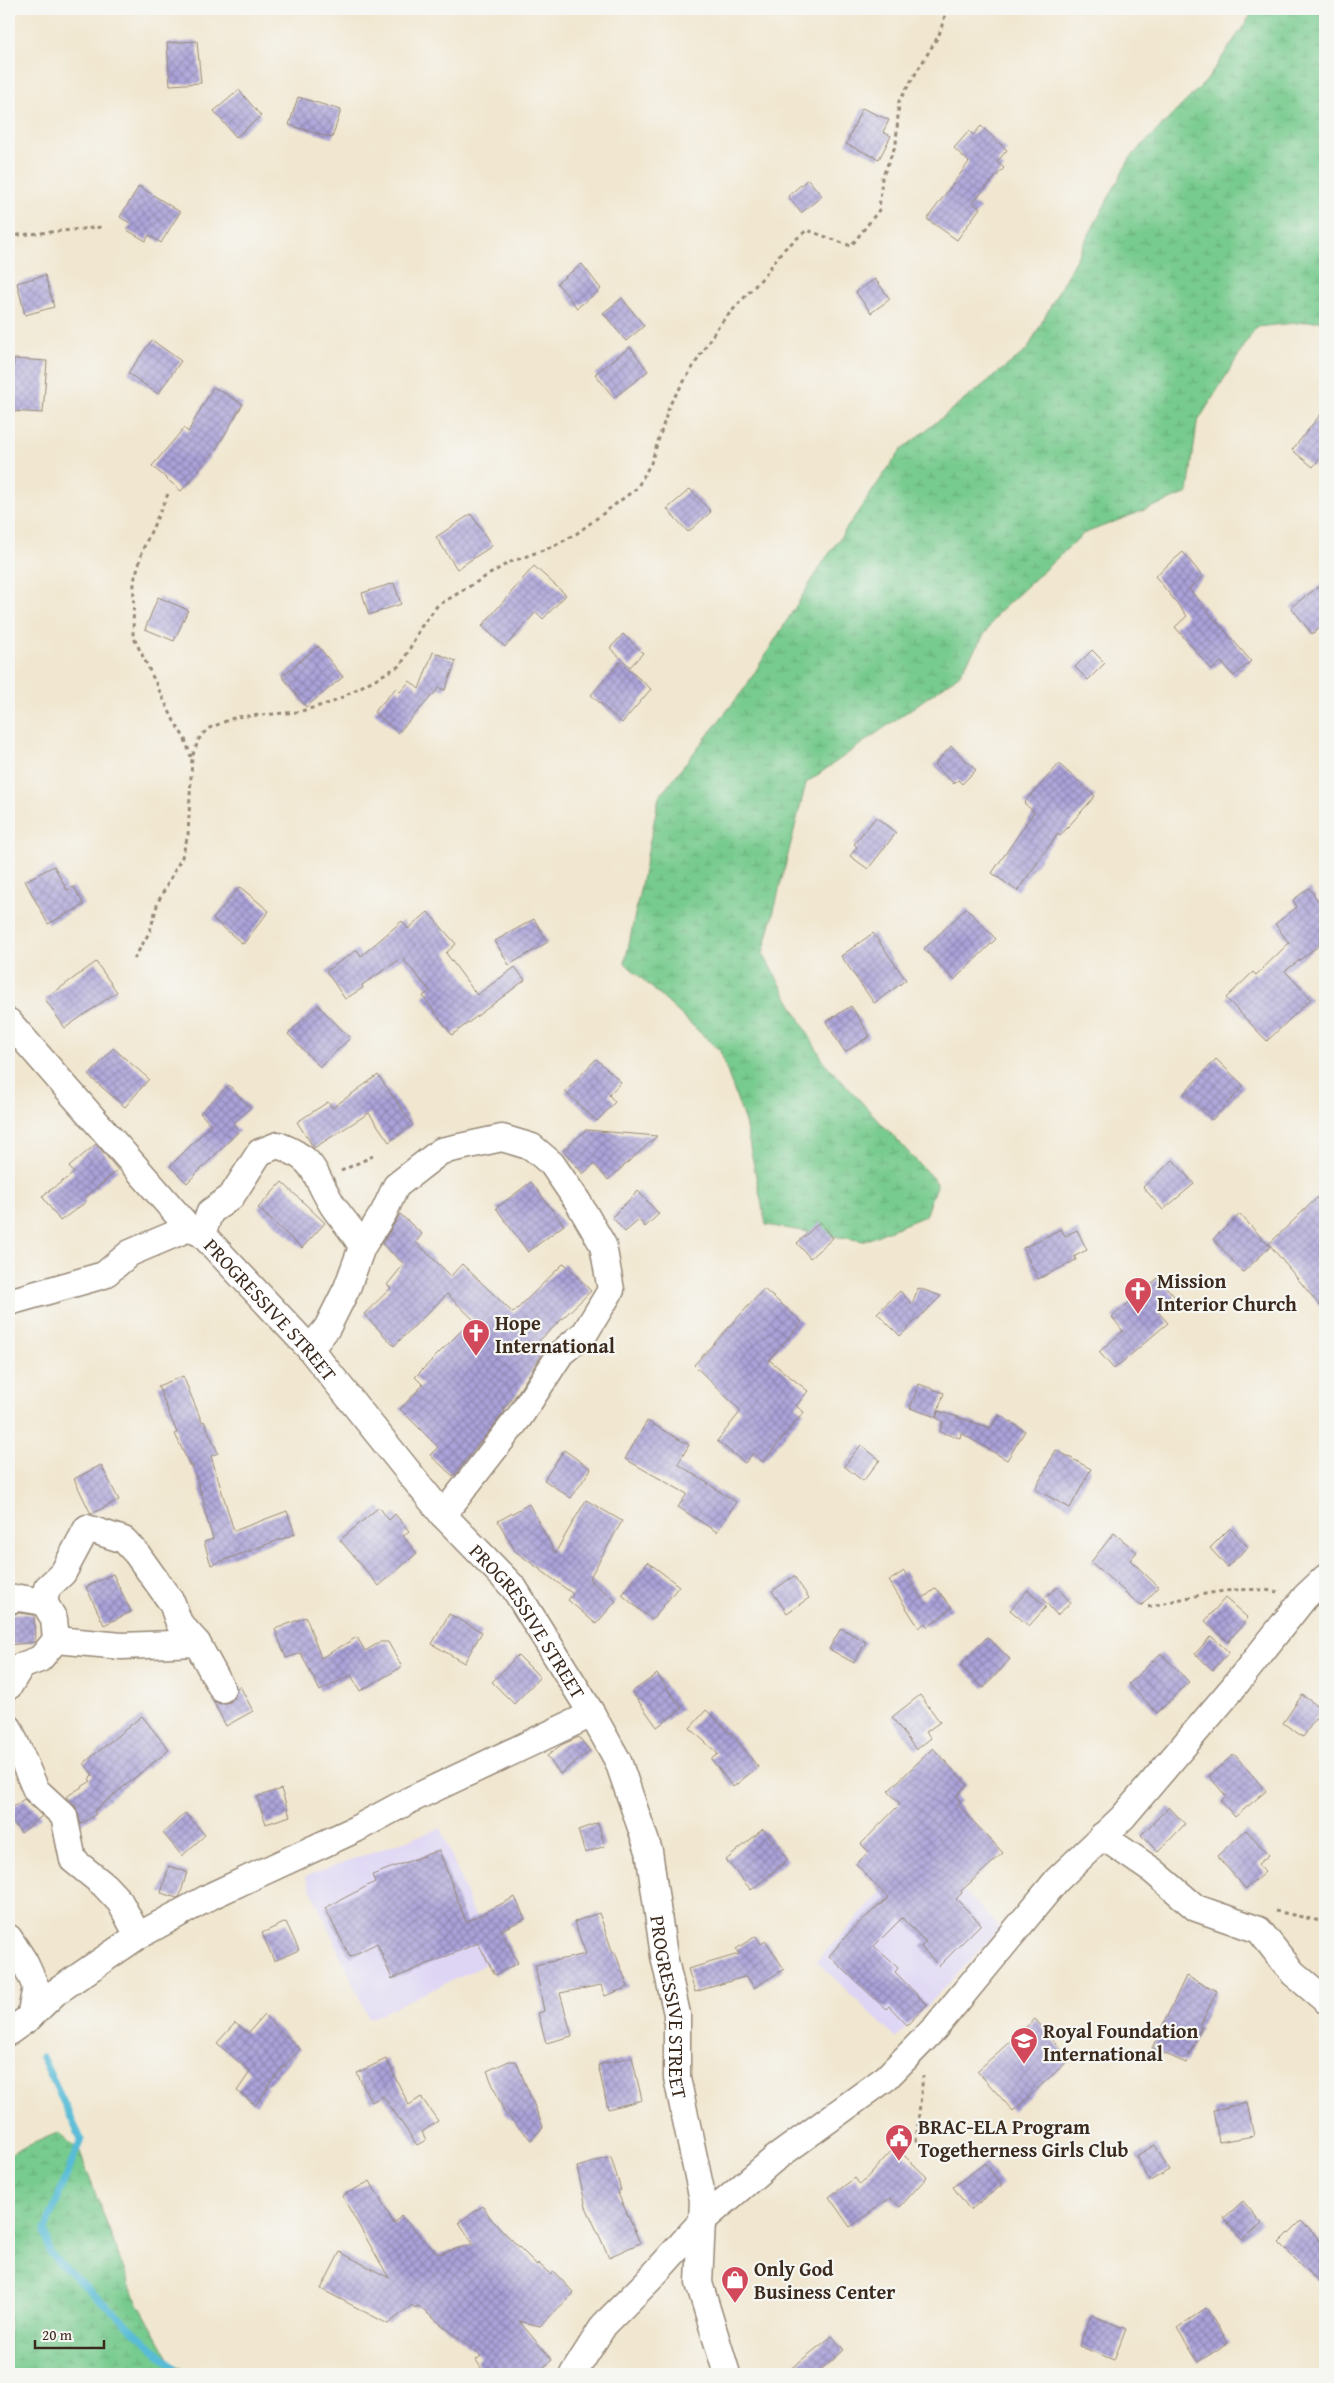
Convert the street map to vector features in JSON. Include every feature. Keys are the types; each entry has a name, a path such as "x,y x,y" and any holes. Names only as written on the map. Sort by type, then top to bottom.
{"street":[{"name":"PROGRESSIVE STREET","path":"9,1022 195,1231 310,1349 443,1515 514,1588 592,1714 618,1761 649,1851 664,1956 677,2014 677,2078 703,2200 699,2283 727,2374"},
{"path":"310,1349 328,1328 347,1288 362,1247 384,1212 396,1186 441,1151 502,1138 532,1147 552,1164 578,1202 603,1245 611,1290 585,1333 561,1353 520,1416 443,1515"},
{"path":"9,1302 104,1276 130,1253 195,1231 210,1212 230,1197 260,1152 278,1145 296,1152 311,1164 333,1205 354,1230 362,1247"},
{"path":"9,1686 21,1666 40,1659 56,1640 54,1619 44,1602 47,1588 63,1573 87,1528 124,1540 137,1554 172,1603 179,1623 197,1643 222,1689"},
{"path":"573,2374 604,2325 648,2281 703,2220 773,2160 886,2078 917,2046 1058,1880 1123,1817 1195,1733 1306,1597 1325,1578"},
{"path":"9,1600 20,1598 44,1602"},
{"path":"56,1640 122,1646 197,1643"},
{"path":"19,2024 56,1992 138,1936 213,1895 356,1829 410,1800 592,1714"},
{"path":"9,1728 36,1790 64,1816 73,1860 104,1885 120,1902 138,1936"},
{"path":"1102,1836 1153,1870 1196,1908 1259,1930 1293,1973 1325,2000"},
{"path":"9,1938 24,1961 36,1987 19,2024"}],"path":[{"path":"134,958 150,930 158,902 182,856 188,835 192,758 199,739 208,729 236,717 298,712 333,702 401,665 420,627 437,606 508,563 554,546 576,534 637,488 652,463 670,404 682,381 719,325 765,275 782,251 807,230 851,246 879,210 882,178 896,144 899,101 939,35 948,9"},
{"path":"9,236 103,227"},
{"path":"168,494 143,549 134,581 133,636 174,721 185,739 192,758"},
{"path":"322,1184 337,1173 372,1156"},
{"path":"1148,1607 1221,1592 1264,1589 1306,1597"},
{"path":"916,2142 924,2080 917,2046"}],"shaded area":[{"path":"441,1828 492,1962 369,2019 305,1876"},
{"path":"924,1848 1001,1929 896,2038 816,1961"}],"green space":[{"path":"1255,9 1325,9 1325,320 1256,327 1197,423 1188,493 1083,534 997,614 959,675 806,783 763,954 824,1062 937,1183 925,1216 864,1241 766,1225 745,1122 720,1051 625,963 659,797 745,688 824,561 900,451 1027,350 1130,158 1207,80"},
{"path":"57,2133 79,2150 133,2294 171,2362 190,2374 9,2374 9,2154"}],"building":[{"path":"197,41 201,83 170,85 167,43"},
{"path":"239,90 261,116 236,137 214,111"},
{"path":"298,97 341,110 332,138 289,125"},
{"path":"862,108 889,120 883,132 891,136 879,159 846,144"},
{"path":"981,126 1007,150 997,162 1004,168 972,203 980,208 957,240 927,219 969,162 954,148 969,131 973,135"},
{"path":"808,179 822,196 801,213 788,196"},
{"path":"139,186 180,212 161,243 149,235 146,241 127,230 131,224 120,217"},
{"path":"582,264 601,289 577,308 557,283"},
{"path":"45,275 54,307 25,315 17,283"},
{"path":"875,279 890,299 871,313 856,292"},
{"path":"622,298 644,326 626,341 603,313"},
{"path":"152,340 181,361 158,394 128,373"},
{"path":"630,347 648,371 614,398 595,374"},
{"path":"14,359 47,361 43,413 10,411"},
{"path":"213,387 243,404 215,451 181,491 152,466 184,428 188,432"},
{"path":"1325,409 1325,451 1313,467 1292,450"},
{"path":"690,489 711,512 688,532 667,509"},
{"path":"471,514 492,546 457,569 436,537"},
{"path":"1183,552 1203,577 1189,589 1251,661 1234,676 1221,662 1212,670 1175,627 1187,616 1155,576"},
{"path":"534,566 566,595 543,619 536,612 505,647 482,626"},
{"path":"1325,582 1325,624 1312,634 1291,607"},
{"path":"394,583 401,604 369,615 362,593"},
{"path":"158,597 188,610 174,641 145,629"},
{"path":"623,634 643,653 630,667 610,648"},
{"path":"318,646 343,677 306,707 282,676"},
{"path":"1092,650 1105,663 1088,680 1075,667"},
{"path":"433,652 456,661 445,690 439,688 398,733 374,712 396,688 400,692 410,681 419,689"},
{"path":"620,662 651,689 622,723 591,695"},
{"path":"951,746 976,770 962,784 958,780 954,784 934,765"},
{"path":"1059,764 1095,796 1060,836 1058,834 1017,891 992,873 1034,812 1024,803"},
{"path":"876,817 896,833 868,869 850,856 857,847 854,844"},
{"path":"54,866 67,890 74,887 84,905 48,924 25,881"},
{"path":"240,887 269,911 243,944 213,919"},
{"path":"1309,888 1325,910 1325,941 1285,971 1311,999 1267,1041 1226,998 1253,972 1256,975 1289,943 1275,924 1297,907 1293,900"},
{"path":"966,908 996,939 954,980 924,949"},
{"path":"428,912 456,944 446,953 477,995 515,967 525,980 452,1035 423,996 430,991 402,958 362,985 363,988 345,999 326,971 357,950 361,956 402,921 408,929"},
{"path":"534,919 548,942 509,965 495,941"},
{"path":"873,933 906,980 874,1003 841,956"},
{"path":"96,962 117,992 65,1028 45,999"},
{"path":"318,1005 350,1038 320,1067 288,1034"},
{"path":"851,1006 870,1036 845,1052 826,1022"},
{"path":"113,1048 149,1079 125,1107 89,1076"},
{"path":"596,1059 621,1082 609,1095 615,1102 597,1121 565,1092"},
{"path":"1216,1059 1244,1086 1212,1120 1184,1093"},
{"path":"378,1075 413,1125 389,1142 369,1113 314,1148 297,1122 328,1102 332,1108"},
{"path":"229,1085 250,1108 233,1124 239,1131 187,1183 170,1166 211,1125 200,1113"},
{"path":"586,1130 657,1136 608,1180 594,1164 583,1174 563,1150"},
{"path":"96,1144 118,1170 84,1199 86,1202 60,1221 42,1196 74,1173 69,1167"},
{"path":"1173,1160 1194,1184 1163,1210 1143,1187"},
{"path":"282,1182 325,1223 302,1248 258,1208"},
{"path":"531,1182 564,1225 528,1252 496,1208"},
{"path":"1325,1190 1325,1312 1269,1244"},
{"path":"638,1191 659,1214 645,1227 639,1220 625,1232 612,1217"},
{"path":"400,1214 422,1234 416,1242 451,1276 462,1264 513,1313 564,1263 591,1291 539,1341 546,1348 516,1395 503,1409 505,1411 453,1476 430,1455 438,1447 400,1409 423,1385 415,1377 473,1319 447,1294 394,1346 364,1314 391,1288 387,1285 404,1264 382,1244"},
{"path":"1240,1214 1270,1247 1243,1272 1213,1239"},
{"path":"820,1222 833,1238 810,1258 797,1243"},
{"path":"1061,1229 1065,1236 1077,1230 1087,1250 1075,1256 1076,1260 1038,1279 1023,1248"},
{"name":"Mission Interior Church","path":"1158,1278 1175,1297 1158,1312 1168,1323 1114,1369 1099,1352 1123,1331 1112,1317"},
{"path":"918,1288 941,1296 900,1336 877,1313 900,1291 912,1304"},
{"path":"764,1289 802,1322 769,1360 808,1391 796,1406 804,1412 763,1462 753,1453 745,1463 717,1441 741,1411 694,1365"},
{"path":"183,1376 202,1422 204,1421 218,1453 211,1456 234,1531 287,1511 295,1534 211,1565 204,1542 213,1539 203,1506 205,1505 192,1465 190,1466 175,1434 177,1433 158,1386"},
{"path":"919,1384 944,1393 936,1417 910,1408"},
{"path":"939,1411 991,1428 999,1415 1025,1431 1007,1460 961,1433 960,1438 940,1432 943,1422 936,1417"},
{"path":"647,1421 689,1445 678,1464 736,1502 717,1532 678,1507 687,1494 625,1459"},
{"path":"861,1445 880,1460 863,1481 844,1466"},
{"path":"564,1450 591,1469 571,1498 544,1480"},
{"path":"1056,1450 1091,1469 1070,1508 1035,1489"},
{"path":"101,1465 119,1500 91,1514 74,1479"},
{"path":"586,1500 622,1521 589,1579 616,1601 596,1624 568,1600 573,1594 515,1551 498,1521 529,1504 555,1553"},
{"path":"379,1507 389,1520 395,1514 409,1531 403,1536 417,1553 379,1586 340,1540"},
{"path":"1230,1528 1248,1547 1227,1567 1210,1548"},
{"path":"1114,1533 1137,1552 1130,1560 1159,1587 1141,1606 1091,1562"},
{"path":"648,1562 679,1586 652,1620 622,1595"},
{"path":"904,1571 922,1599 936,1588 952,1608 928,1627 925,1623 919,1628 889,1581"},
{"path":"113,1574 131,1612 104,1625 86,1587"},
{"path":"794,1576 809,1598 787,1613 772,1591"},
{"path":"1057,1587 1071,1603 1057,1615 1043,1599"},
{"path":"1028,1590 1046,1607 1029,1626 1010,1610"},
{"path":"1225,1598 1248,1618 1228,1642 1205,1621"},
{"path":"20,1613 34,1615 35,1642 9,1645 9,1615"},
{"path":"449,1614 482,1632 464,1663 432,1644"},
{"path":"306,1617 321,1658 357,1637 365,1651 380,1642 388,1642 402,1667 360,1691 351,1675 320,1691 301,1653 286,1658 275,1629"},
{"path":"841,1628 866,1642 854,1663 829,1649"},
{"path":"1211,1636 1229,1652 1213,1670 1195,1654"},
{"path":"987,1637 1010,1659 984,1688 960,1666"},
{"path":"1161,1653 1189,1682 1157,1713 1129,1684"},
{"path":"518,1655 540,1677 514,1704 492,1682"},
{"path":"657,1674 682,1709 657,1727 632,1692"},
{"path":"240,1686 253,1711 226,1726 213,1701 221,1704 230,1702"},
{"path":"920,1695 940,1722 926,1732 931,1738 916,1750 892,1717"},
{"path":"1302,1695 1322,1709 1303,1737 1283,1723"},
{"path":"706,1710 734,1736 758,1767 733,1787 711,1759 718,1754 690,1728"},
{"path":"142,1716 169,1750 94,1811 96,1814 81,1824 75,1805 66,1797 91,1781 89,1779 93,1775 84,1763"},
{"path":"579,1737 590,1751 560,1774 547,1756 561,1745"},
{"path":"933,1748 967,1785 956,1796 960,1801 957,1804 1003,1853 961,1891 962,1893 956,1899 981,1924 939,1966 921,1947 926,1942 902,1918 874,1946 898,1968 895,1972 927,2005 907,2025 889,2006 886,2009 829,1956 854,1927 888,1898 856,1864 869,1852 861,1844 900,1804 888,1791"},
{"path":"1234,1754 1266,1791 1235,1817 1221,1801 1226,1796 1209,1776"},
{"path":"281,1789 290,1816 266,1824 257,1797"},
{"path":"24,1799 42,1816 21,1833 9,1817 9,1810"},
{"path":"1169,1807 1185,1824 1158,1852 1141,1835"},
{"path":"185,1813 205,1835 182,1856 163,1833"},
{"path":"598,1823 605,1846 585,1853 578,1830"},
{"path":"763,1829 788,1860 751,1890 726,1860"},
{"path":"1246,1830 1269,1855 1258,1864 1265,1872 1246,1889 1217,1856"},
{"path":"439,1850 466,1922 515,1897 525,1919 501,1930 518,1963 495,1975 478,1943 392,1979 377,1943 350,1957 325,1908 375,1882 372,1875"},
{"path":"169,1866 187,1872 180,1896 177,1898 161,1893"},
{"path":"599,1913 613,1953 615,1952 628,1987 605,1996 601,1985 560,1993 572,2036 546,2043 538,2013 544,2011 535,1965 586,1954 574,1922"},
{"path":"286,1922 299,1950 274,1961 262,1933"},
{"path":"756,1936 761,1944 766,1941 784,1969 754,1988 747,1976 695,1992 688,1969 739,1954 736,1949"},
{"path":"1186,1976 1217,1991 1199,2028 1201,2028 1186,2063 1152,2048"},
{"path":"264,2015 300,2049 266,2087 268,2088 256,2105 237,2091 250,2072 217,2043 235,2023 248,2033"},
{"name":"Royal Foundation International","path":"1035,2019 1070,2059 1013,2111 977,2071"},
{"path":"632,2057 642,2100 608,2109 598,2065"},
{"path":"386,2059 409,2105 421,2097 438,2121 422,2132 426,2140 417,2145 383,2096 371,2102 357,2073"},
{"path":"509,2061 516,2061 543,2127 531,2140 504,2112 487,2071"},
{"path":"1247,2103 1254,2136 1219,2142 1213,2110"},
{"path":"1155,2145 1169,2170 1150,2181 1136,2156"},
{"path":"895,2147 927,2177 900,2207 890,2198 850,2227 829,2197 855,2178 860,2185"},
{"path":"611,2157 621,2190 617,2191 640,2243 609,2257 586,2207 577,2167"},
{"path":"985,2163 1002,2185 970,2210 953,2187"},
{"path":"370,2181 394,2224 401,2216 438,2254 473,2244 459,2222 483,2206 491,2219 537,2265 538,2263 550,2274 553,2271 574,2293 540,2326 519,2321 552,2360 536,2374 485,2374 476,2360 481,2356 418,2306 415,2308 412,2305 388,2324 321,2289 340,2252 389,2278 342,2196"},
{"path":"1243,2201 1262,2224 1242,2240 1224,2218"},
{"path":"1301,2221 1325,2245 1325,2289 1279,2243"},
{"path":"1206,2308 1228,2343 1198,2362 1177,2328"},
{"path":"1091,2315 1126,2329 1114,2360 1079,2346"},
{"path":"832,2336 844,2350 817,2374 784,2374"}],"waterway":[{"path":"42,2057 81,2139 45,2230 50,2254 181,2374"}],"place":[{"name":"Mission Interior Church","path":"1138,1315"},
{"name":"Hope International","path":"476,1357"},
{"name":"Royal Foundation International","path":"1024,2065"},
{"name":"BRAC-ELA Program Togetherness Girls Club","path":"899,2162"},
{"name":"Only God Business Center","path":"735,2304"}]}
